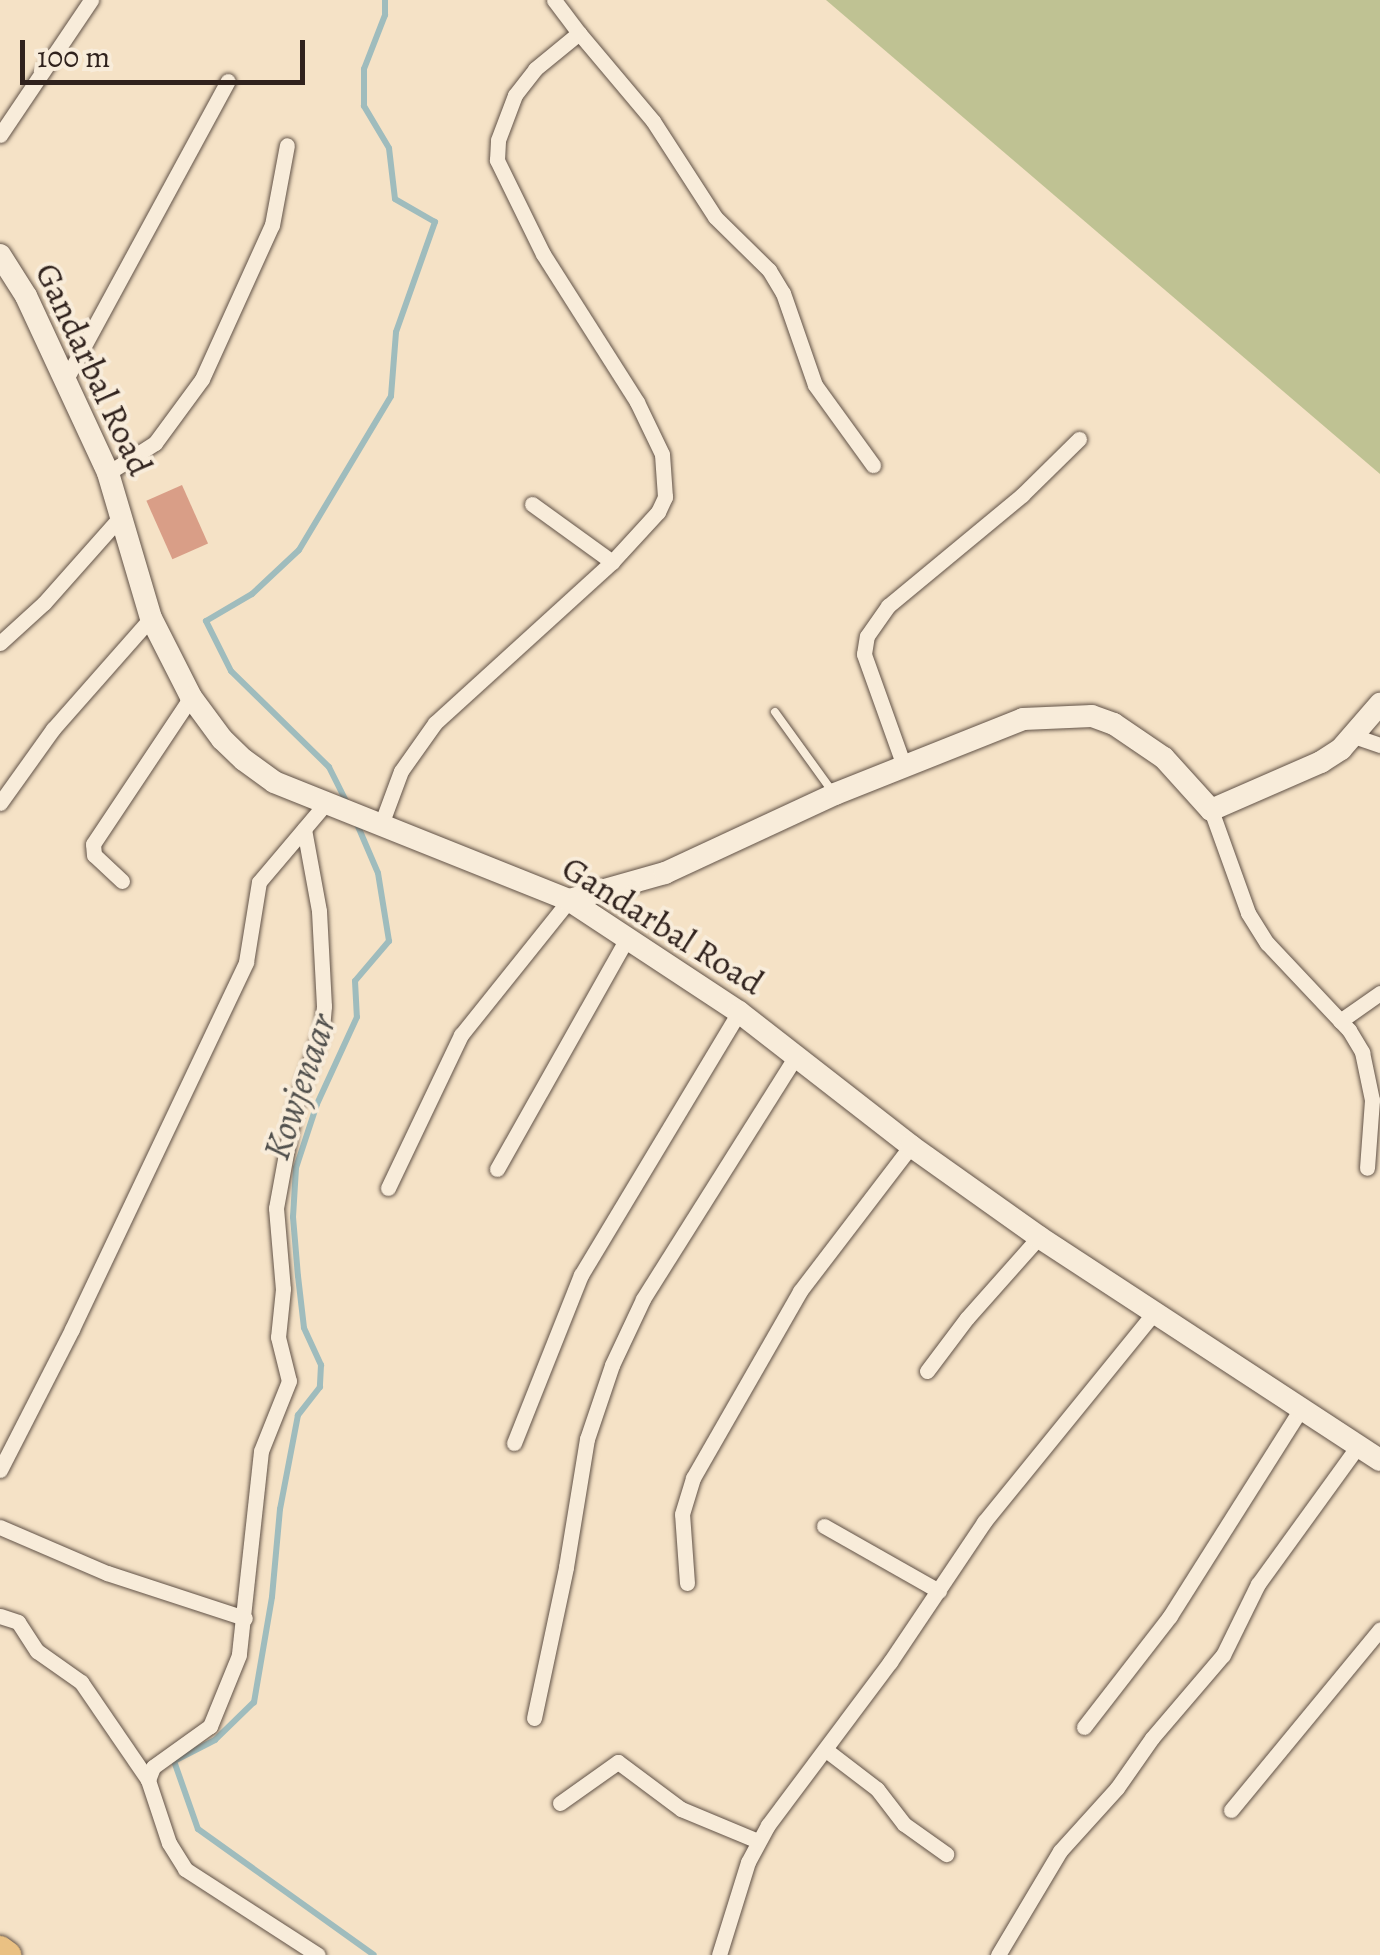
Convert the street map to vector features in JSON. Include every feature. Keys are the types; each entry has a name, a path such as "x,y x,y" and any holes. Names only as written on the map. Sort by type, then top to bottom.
{"highway":[{"path":"0,1950 7,1955"}],"street":[{"path":"0,135 90,0"},
{"path":"554,0 644,109 714,218 769,270 783,293 814,384 874,465"},
{"path":"381,822 401,770 435,723 612,562 658,512 666,479 662,454 637,402 530,233 497,160 498,140 515,94 535,69 579,33"},
{"path":"66,378 228,82"},
{"path":"108,473 164,434 202,378 272,224 287,145"},
{"name":"Gandarbal Road","path":"0,255 26,296 108,473 151,618 191,698 222,740 244,760 274,782 569,900 740,1012 911,1146 1039,1237 1380,1460"},
{"path":"904,766 864,654 867,636 888,606 1022,495 1079,440"},
{"path":"532,504 612,562"},
{"path":"0,644 44,603 122,515"},
{"path":"0,803 53,729 151,618"},
{"path":"122,881 94,855 92,844 191,698"},
{"path":"1211,810 1322,762 1354,736 1380,704"},
{"path":"388,1188 461,1035 569,900 665,873 835,794 1023,719 1092,716 1114,724 1164,758 1211,810 1248,914 1294,974 1356,1039 1366,1065 1373,1114 1367,1168"},
{"path":"1354,736 1380,745"},
{"path":"0,1470 72,1329 246,962 259,882 327,803"},
{"path":"148,1780 153,1767 210,1726 223,1686 240,1656 262,1451 289,1381 278,1337 283,1289 276,1208 294,1110 322,1028 324,1006 319,912 304,829"},
{"path":"497,1168 627,938"},
{"path":"1340,1020 1380,993"},
{"path":"514,1442 581,1275 740,1012"},
{"path":"534,1718 566,1567 587,1439 612,1365 643,1299 797,1054"},
{"path":"687,1583 682,1514 693,1478 800,1291 911,1146"},
{"path":"927,1372 967,1318 1039,1237"},
{"path":"719,1955 758,1841 984,1522 1156,1310"},
{"path":"1084,1727 1170,1616 1302,1409"},
{"path":"998,1955 1060,1851 1117,1788 1152,1738 1223,1654 1258,1584 1358,1446"},
{"path":"824,1526 939,1590"},
{"path":"0,1528 107,1574 245,1618"},
{"path":"0,1616 18,1622 37,1651 81,1682 148,1780 169,1843 185,1869 318,1955"},
{"path":"1231,1810 1380,1629"},
{"path":"826,1750 877,1789 904,1824 946,1854"},
{"path":"560,1803 618,1762 681,1808 758,1841"}],"lane":[{"path":"775,712 835,794"}],"green space":[{"path":"826,0 1380,0 1380,474"}],"building":[{"path":"182,485 208,543 172,559 146,501"}],"waterway":[{"name":"Kowjenaar","path":"347,803 329,767 231,671 206,621 252,594 299,550 391,396 396,332 435,222 395,199 389,148 364,106 364,69 385,15 385,0"},
{"name":"Kowjenaar","path":"357,824 378,873 389,941 355,981 357,1017 317,1104 296,1168 293,1217 298,1276 304,1328 321,1365 320,1387 298,1415 280,1509 272,1597 254,1702 215,1740 174,1761 198,1829 374,1955"}]}
